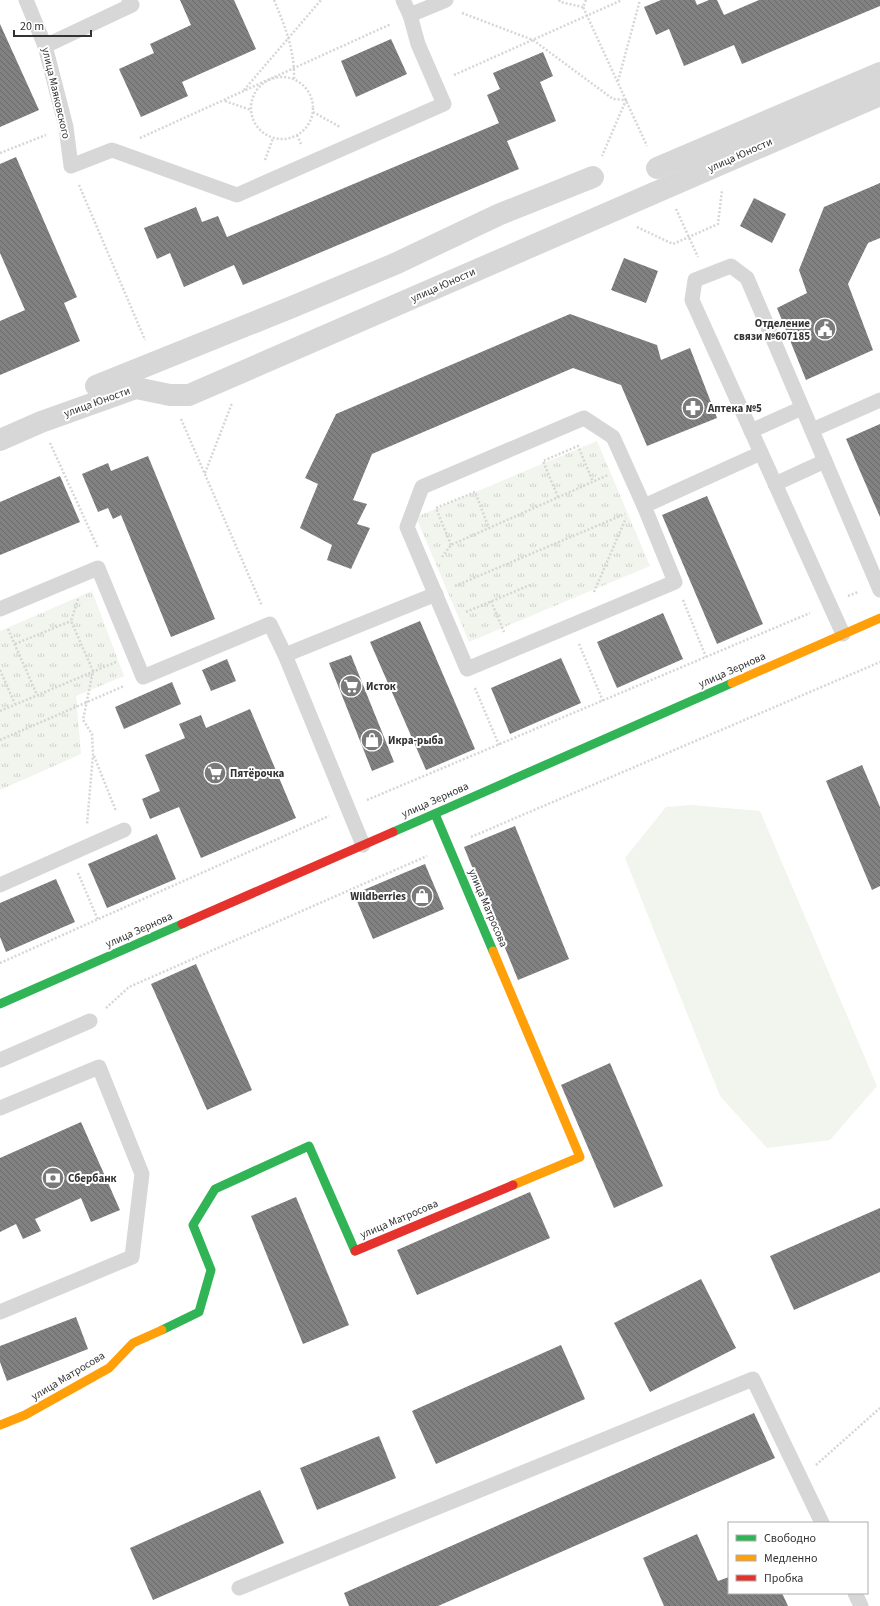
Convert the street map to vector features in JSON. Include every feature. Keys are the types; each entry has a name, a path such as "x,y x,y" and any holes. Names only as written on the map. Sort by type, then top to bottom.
{"street":[{"name":"улица Юности","path":"657,168 880,73"},
{"name":"улица Юности","path":"0,440 41,422 136,388 170,395 189,395 880,95"},
{"name":"улица Юности","path":"0,424 37,411 285,310 397,263 498,215 593,177"},
{"name":"улица Зернова","path":"0,1004 880,618"},
{"name":"улица Матросова","path":"0,1425 25,1415 108,1368 133,1343 199,1312 211,1270 193,1225 215,1189 309,1146 355,1251 580,1157 435,814"}],"lane":[{"name":"улица Маяковского","path":"26,0 45,46 66,127 71,166 112,150"},
{"path":"45,46 132,5 129,0"},
{"path":"112,150 237,195 444,104 418,44 410,15 403,0"},
{"path":"410,15 442,2"},
{"path":"843,634 692,300 695,280 731,266 747,278 878,587"},
{"path":"812,430 880,400"},
{"path":"751,431 802,408"},
{"path":"584,418 613,437 644,506 675,582 467,669 408,527 422,487 584,418"},
{"path":"644,506 761,453"},
{"path":"775,484 825,461"},
{"path":"0,609 92,571 134,654 143,677 270,624 285,655 363,845"},
{"path":"285,655 436,594"},
{"path":"0,885 124,830"},
{"path":"0,1060 90,1021"},
{"path":"0,1108 99,1067 142,1174 132,1257 0,1312"},
{"path":"239,1588 753,1379 822,1522"},
{"path":"855,1594 861,1606"}],"path":[{"path":"274,0 289,37 294,68 294,80"},
{"path":"243,92 320,0"},
{"path":"559,0 560,2 583,7"},
{"path":"586,0 583,7 657,168"},
{"path":"435,84 622,0"},
{"path":"618,81 640,0"},
{"path":"442,2 533,40 613,99 626,100"},
{"path":"112,150 225,101 410,15"},
{"path":"282,77 294,80 304,86 310,95 313,106 312,118 306,128 297,135 285,139 273,138 262,132 254,122 251,110 253,98 260,87 270,80 282,77"},
{"path":"225,101 251,110"},
{"path":"0,153 66,127"},
{"path":"666,188 706,276"},
{"path":"205,474 243,372"},
{"path":"15,644 71,621 92,571 98,549 41,422"},
{"path":"558,497 543,461 578,446 593,482"},
{"path":"428,575 451,545 627,467"},
{"path":"451,545 436,508 475,492 489,528"},
{"path":"436,594 628,512 577,623 603,701"},
{"path":"675,582 706,656"},
{"path":"447,620 530,585"},
{"path":"0,963 348,808 830,604 878,587"},
{"path":"491,601 511,650"},
{"path":"71,621 93,672 83,720 92,734 93,755 85,847"},
{"path":"8,628 37,695"},
{"path":"0,711 134,654"},
{"path":"90,1021 129,987 449,847 880,662"},
{"path":"467,669 499,744"},
{"path":"0,670 15,704"},
{"path":"0,740 143,677"},
{"path":"93,755 124,830"},
{"path":"70,854 98,920"},
{"path":"801,1479 880,1408"}],"green space":[{"path":"597,441 650,566 469,642 416,517"},
{"path":"92,591 124,676 76,696 81,754 0,790 0,631"},
{"path":"691,805 760,811 877,1086 830,1140 767,1148 720,1096 625,858 666,807"}],"building":[{"path":"180,0 234,0 256,49 182,82 188,96 141,117 119,69 154,53 150,44 191,25"},
{"path":"661,0 695,0 697,5 709,0 717,0 724,15 759,0 880,0 880,6 742,64 734,45 684,66 669,29 656,35 644,7"},
{"path":"0,24 39,110 0,127"},
{"path":"391,39 407,74 356,97 341,61"},
{"path":"543,52 553,76 540,82 556,121 507,141 519,169 243,285 234,265 184,287 170,253 157,259 144,228 196,207 202,222 218,216 227,237 499,123 487,95 500,89 493,73"},
{"path":"16,157 77,297 64,303 80,341 0,375 0,321 25,310 0,253 0,164"},
{"path":"880,183 880,238 868,243 848,284 873,350 806,380 777,308 807,293 799,270 824,207"},
{"path":"754,198 786,214 772,243 740,226"},
{"path":"624,258 658,271 646,303 611,290"},
{"path":"570,314 657,345 661,360 690,348 717,418 647,446 621,385 573,368 372,454 353,500 367,504 357,524 370,528 351,569 327,560 332,545 300,528 318,484 305,478 336,414"},
{"path":"880,424 880,517 846,439"},
{"path":"148,456 215,619 171,637 121,515 113,519 108,508 98,512 82,474 108,463 111,471"},
{"path":"60,476 80,522 0,555 0,502"},
{"path":"707,496 763,624 717,644 662,515"},
{"path":"663,613 683,659 617,688 597,642"},
{"path":"420,621 475,749 426,770 370,642"},
{"path":"351,655 394,762 372,771 329,663"},
{"path":"561,658 581,703 510,734 491,688"},
{"path":"227,659 236,681 211,691 202,670"},
{"path":"172,682 181,704 124,729 115,707"},
{"name":"Пятёрочка","path":"250,709 296,818 201,858 179,807 150,819 142,799 160,791 145,755 185,738 179,724 201,715 206,728"},
{"path":"862,765 880,807 880,886 872,890 826,781"},
{"path":"515,826 569,959 518,980 464,847"},
{"path":"157,834 176,879 107,908 88,864"},
{"path":"425,864 444,909 373,939 354,894"},
{"path":"56,879 75,922 6,952 0,937 0,903"},
{"path":"196,964 252,1090 207,1110 151,984"},
{"path":"610,1063 663,1186 614,1208 561,1085"},
{"name":"Сбербанк","path":"81,1122 120,1210 91,1222 81,1198 35,1219 41,1231 23,1239 16,1224 0,1232 0,1158"},
{"path":"530,1192 550,1238 417,1295 397,1250"},
{"path":"296,1197 349,1325 303,1344 251,1216"},
{"path":"880,1208 880,1272 794,1310 770,1256"},
{"path":"701,1279 736,1348 650,1392 614,1323"},
{"path":"76,1317 88,1349 7,1381 0,1362 0,1346"},
{"path":"561,1345 585,1399 436,1464 412,1411"},
{"path":"754,1413 775,1458 438,1606 349,1606 344,1593"},
{"path":"379,1436 396,1478 317,1510 300,1468"},
{"path":"260,1490 284,1543 153,1600 130,1548"},
{"path":"697,1534 718,1581 728,1577 728,1594 782,1594 788,1606 664,1606 643,1558"}],"traffic: fast":[{"path":"393,832 732,683"},
{"path":"435,814 493,951"},
{"path":"0,1004 182,924"},
{"path":"162,1330 199,1312 211,1270 193,1225 215,1189 309,1146 355,1251"}],"traffic: slow":[{"path":"732,683 880,618"},
{"path":"493,951 580,1157 513,1185"},
{"path":"0,1425 25,1415 109,1368 133,1343 162,1330"}],"traffic: jam":[{"path":"182,924 393,832"},
{"path":"355,1251 513,1185"}],"place":[{"name":"Отделение связи №607185","path":"825,329"},
{"name":"Аптека №5","path":"693,408"},
{"name":"Исток","path":"351,686"},
{"name":"Икра-рыба","path":"372,740"},
{"name":"Пятёрочка","path":"215,773"},
{"name":"Wildberries","path":"422,896"},
{"name":"Сбербанк","path":"53,1178"}]}
